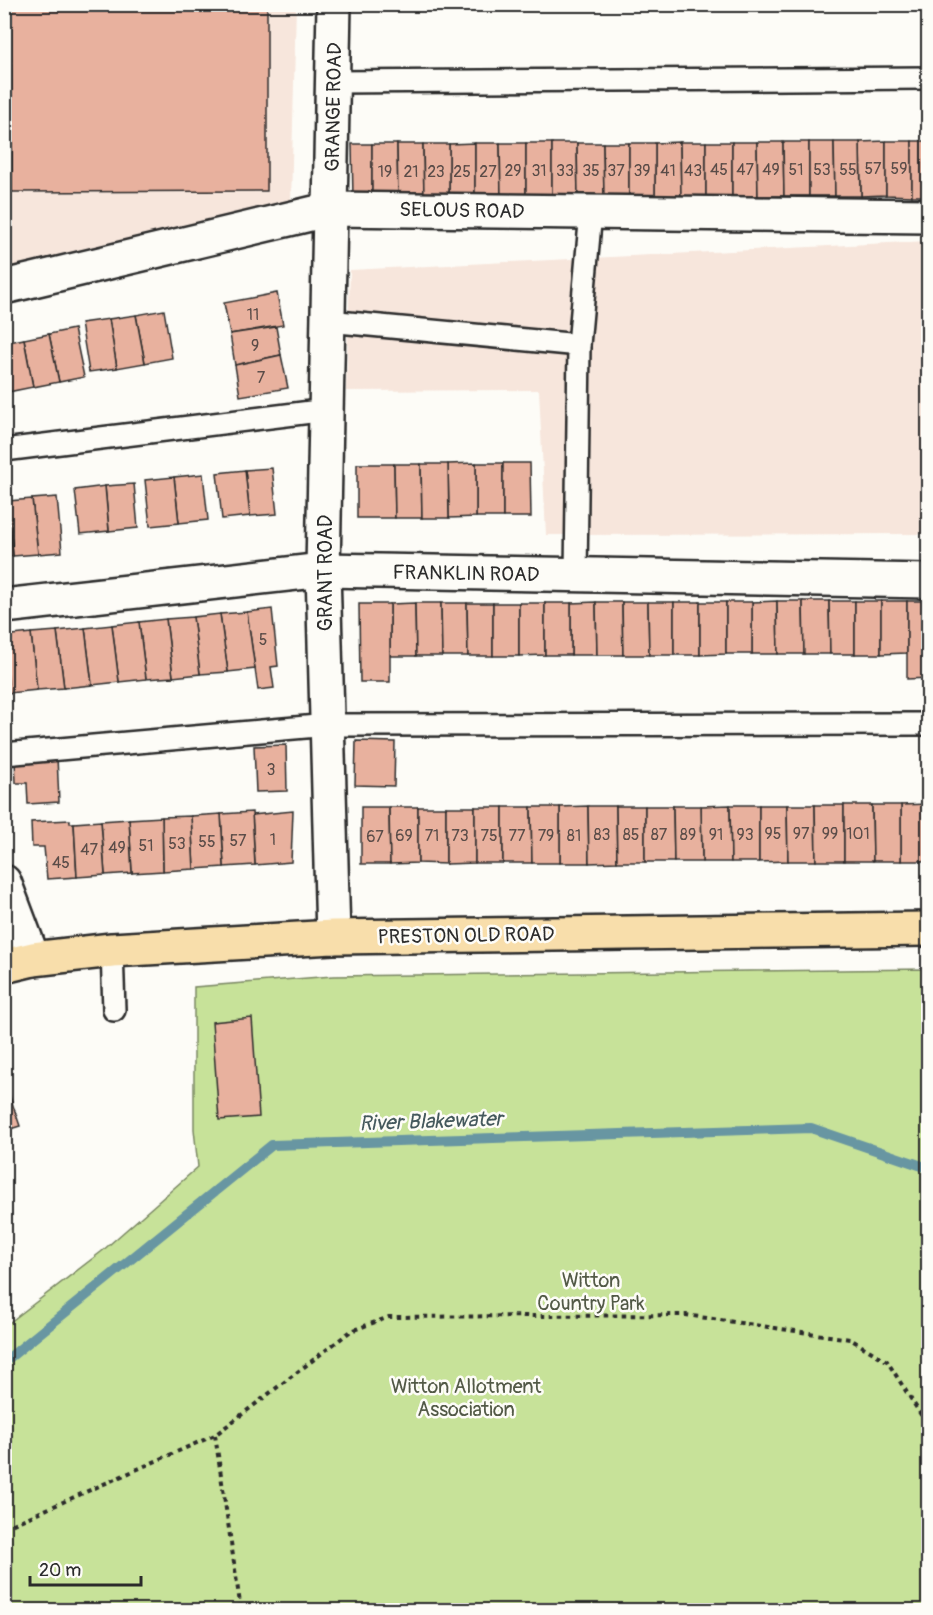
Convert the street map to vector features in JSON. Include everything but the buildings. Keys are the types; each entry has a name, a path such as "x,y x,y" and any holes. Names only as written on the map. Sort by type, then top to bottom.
{"main road":[{"name":"PRESTON OLD ROAD","path":"19,963 112,950 333,937 928,929"}],"street":[{"name":"GRANGE ROAD","path":"331,209 334,4"},
{"name":"SELOUS ROAD","path":"4,287 331,209 928,216"},
{"name":"GRANT ROAD","path":"331,209 323,570 333,937"},
{"name":"FRANKLIN ROAD","path":"4,606 323,570 928,581"},
{"path":"4,882 19,963"}],"lane":[{"path":"333,82 928,78"},
{"path":"576,575 579,345 591,212"},
{"path":"328,321 579,345"},
{"path":"4,450 327,410"},
{"path":"4,754 328,725 928,724"},
{"path":"112,950 114,1010"}],"path":[{"path":"4,1528 215,1435 351,1331 388,1317 686,1315 850,1339 887,1361 928,1426"},
{"path":"215,1435 241,1611"}],"shaded area":[{"path":"4,5 296,5 291,203 5,272"},
{"path":"928,241 928,534 546,535 539,390 346,391 350,270"}],"green space":[{"name":"Witton Country Park","path":"928,969 928,1610 5,1610 5,1326 101,1252 198,1167 194,1129 194,987 333,976"}],"waterway":[{"name":"River Blakewater","path":"4,1362 272,1145 811,1128 928,1168"}],"park label":[{"name":"Witton Allotment Association","path":"466,1398"}]}
